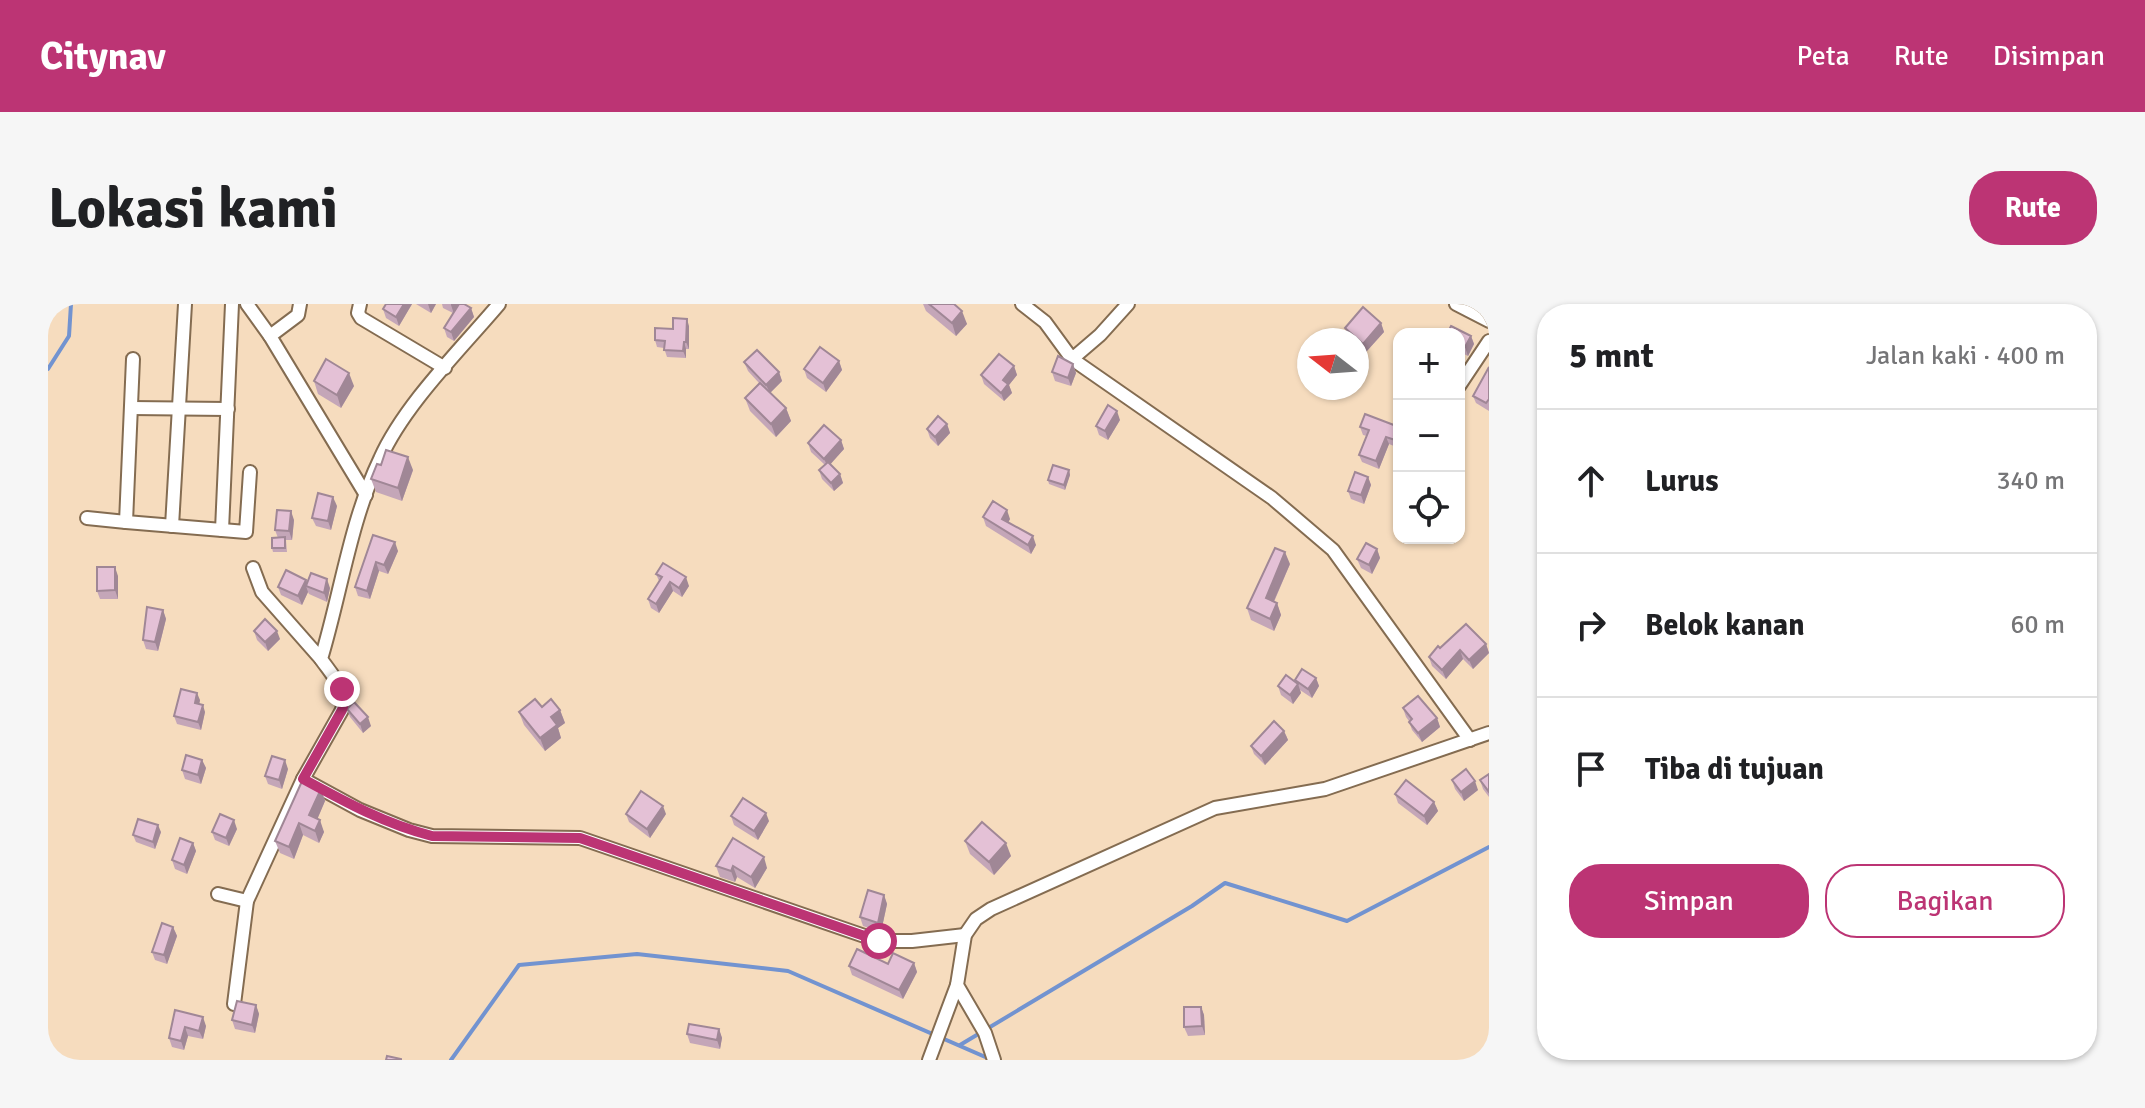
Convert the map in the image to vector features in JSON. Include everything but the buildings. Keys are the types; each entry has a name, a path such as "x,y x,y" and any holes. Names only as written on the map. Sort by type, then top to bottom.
{"street":[{"path":"172,526 185,304"},
{"path":"222,530 232,304"},
{"path":"247,304 270,336 366,495"},
{"path":"270,336 298,315 300,304"},
{"path":"360,304 358,313 361,318 445,368"},
{"path":"321,659 366,495 380,458 405,417 499,304"},
{"path":"1022,304 1045,322 1072,359 1272,498 1333,550 1470,740"},
{"path":"1072,359 1100,335 1128,304"},
{"path":"1456,304 1489,321"},
{"path":"1465,377 1489,341"},
{"path":"126,522 133,359"},
{"path":"131,408 228,409"},
{"path":"87,518 246,532 250,472"},
{"path":"234,1004 247,901 303,779 345,700 342,689 321,659 262,592 253,568"},
{"path":"929,1060 957,985 965,935 976,919 1013,898 1215,808 1325,789 1489,733"},
{"path":"303,779 374,816 432,836 580,838 879,941 965,935"},
{"path":"218,894 247,901"},
{"path":"957,985 982,1028 993,1057"}],"waterway":[{"path":"48,369 69,336 71,304"},
{"path":"960,1045 1192,906 1225,883 1347,921 1489,847"},
{"path":"451,1060 519,965 637,954 788,971 990,1059"}],"route":[{"path":"342,689 345,700 342,710 303,779 360,810 432,836 580,838 879,941"}]}
